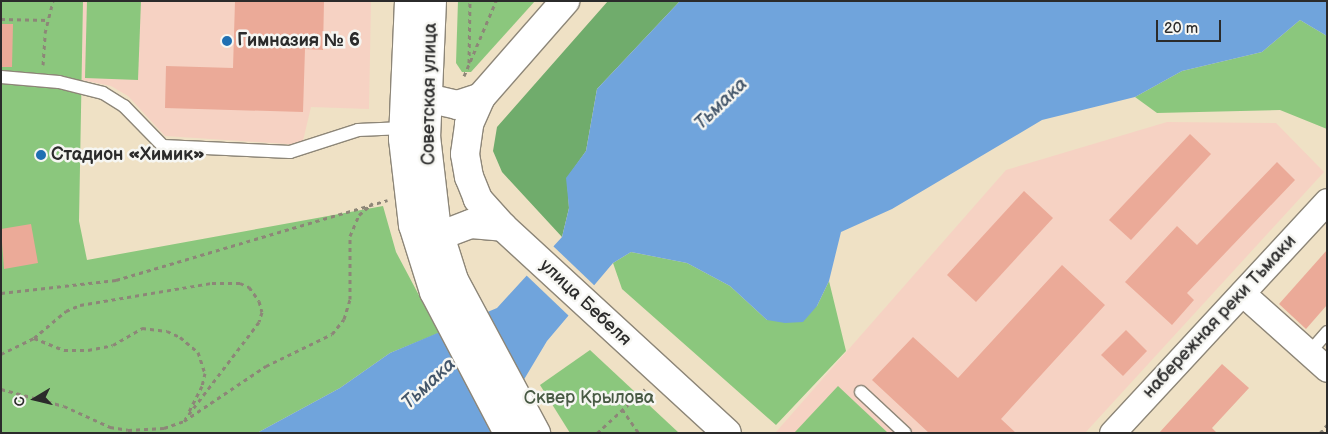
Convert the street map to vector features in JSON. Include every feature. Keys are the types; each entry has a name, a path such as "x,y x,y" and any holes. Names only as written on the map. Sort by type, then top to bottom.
{"main road":[{"name":"Советская улица","path":"409,1 404,128 407,193 437,254 536,433"},
{"name":"Советская улица","path":"432,1 427,98 427,161 437,254 451,328 508,433"},
{"path":"427,98 452,105 472,89 565,1"},
{"name":"улица Бебеля","path":"472,89 465,158 476,195 503,227 727,433"},
{"path":"437,254 466,225 503,227"}],"street":[{"name":"набережная реки Тьмаки","path":"1112,433 1327,201"},
{"path":"1242,293 1318,361"}],"lane":[{"path":"1,77 42,80 103,93 124,106 163,146 290,152 358,130 404,128"},
{"path":"1318,361 1327,332"},
{"path":"861,392 905,433"}],"path":[{"path":"42,80 48,20 53,1"},
{"path":"470,1 469,66 472,89"},
{"path":"469,66 496,1"},
{"path":"1,19 48,20"},
{"path":"1,293 116,280 390,199"},
{"path":"1,389 64,406 119,428 147,431 184,421 266,366 332,334 344,319 350,299 350,236 359,215 372,203"},
{"path":"1,354 34,338 66,311 80,305 212,284 240,283 249,287 259,301 262,312 259,322 184,421"},
{"path":"34,338 64,350 88,350 113,345 142,328 168,331 180,337 198,352 204,373 202,386 184,421"},
{"path":"594,432 645,389"},
{"path":"622,409 639,433"},
{"path":"1320,433 1327,425"}],"shaded area":[{"name":"Гимназия № 6","path":"83,1 371,1 369,109 311,107 302,145 165,136 128,96 111,86 82,80"},
{"path":"1167,122 1276,123 1324,172 1085,433 776,432 1006,170"}],"green space":[{"path":"1,1 83,1 79,221 87,260 383,206 396,252 439,333 390,353 340,388 257,433 1,433"},
{"path":"87,1 141,1 138,80 85,78"},
{"path":"458,1 535,1 471,72 462,72 456,63"},
{"path":"608,1 680,1 597,89 586,151 567,178 569,208 562,237 502,172 493,151 497,127"},
{"path":"1300,20 1327,36 1327,129 1280,110 1157,113 1135,97 1182,71 1262,52"},
{"path":"631,252 687,263 730,286 767,320 817,306 829,281 846,351 776,425 622,289 613,263"},
{"name":"Сквер Крылова","path":"590,350 679,433 570,433 540,385"},
{"path":"838,386 888,433 795,432"}],"water":[{"name":"Тьмака","path":"680,1 1327,1 1327,36 1300,20 1262,52 1182,71 1135,97 1042,120 892,209 841,232 829,281 817,306 803,322 785,323 767,320 730,286 687,263 631,252 613,263 547,341 492,433 257,433 340,388 390,353 497,308 562,237 569,208 566,178 586,151 597,89"}],"pier":[{"path":"552,245 596,287 570,317 525,274"}],"building":[{"path":"235,1 324,1 323,50 305,49 303,112 165,108 166,66 233,68"},
{"path":"1,24 13,24 12,67 1,67"},
{"path":"1190,134 1211,154 1131,240 1109,220"},
{"path":"1277,162 1295,180 1187,293 1194,300 1172,325 1125,282 1177,226 1197,245"},
{"path":"1024,191 1053,218 976,302 947,275"},
{"path":"31,224 38,263 4,269 1,229"},
{"path":"1327,250 1327,305 1306,329 1279,304"},
{"path":"1062,265 1105,305 1001,419 1016,433 929,433 872,380 913,337 958,378"},
{"path":"1126,330 1147,351 1123,376 1101,355"},
{"path":"1222,364 1249,388 1212,428 1217,433 1159,433"}],"place":[{"name":"Гимназия № 6","path":"227,41"},
{"name":"Стадион «Химик»","path":"41,155"}]}
